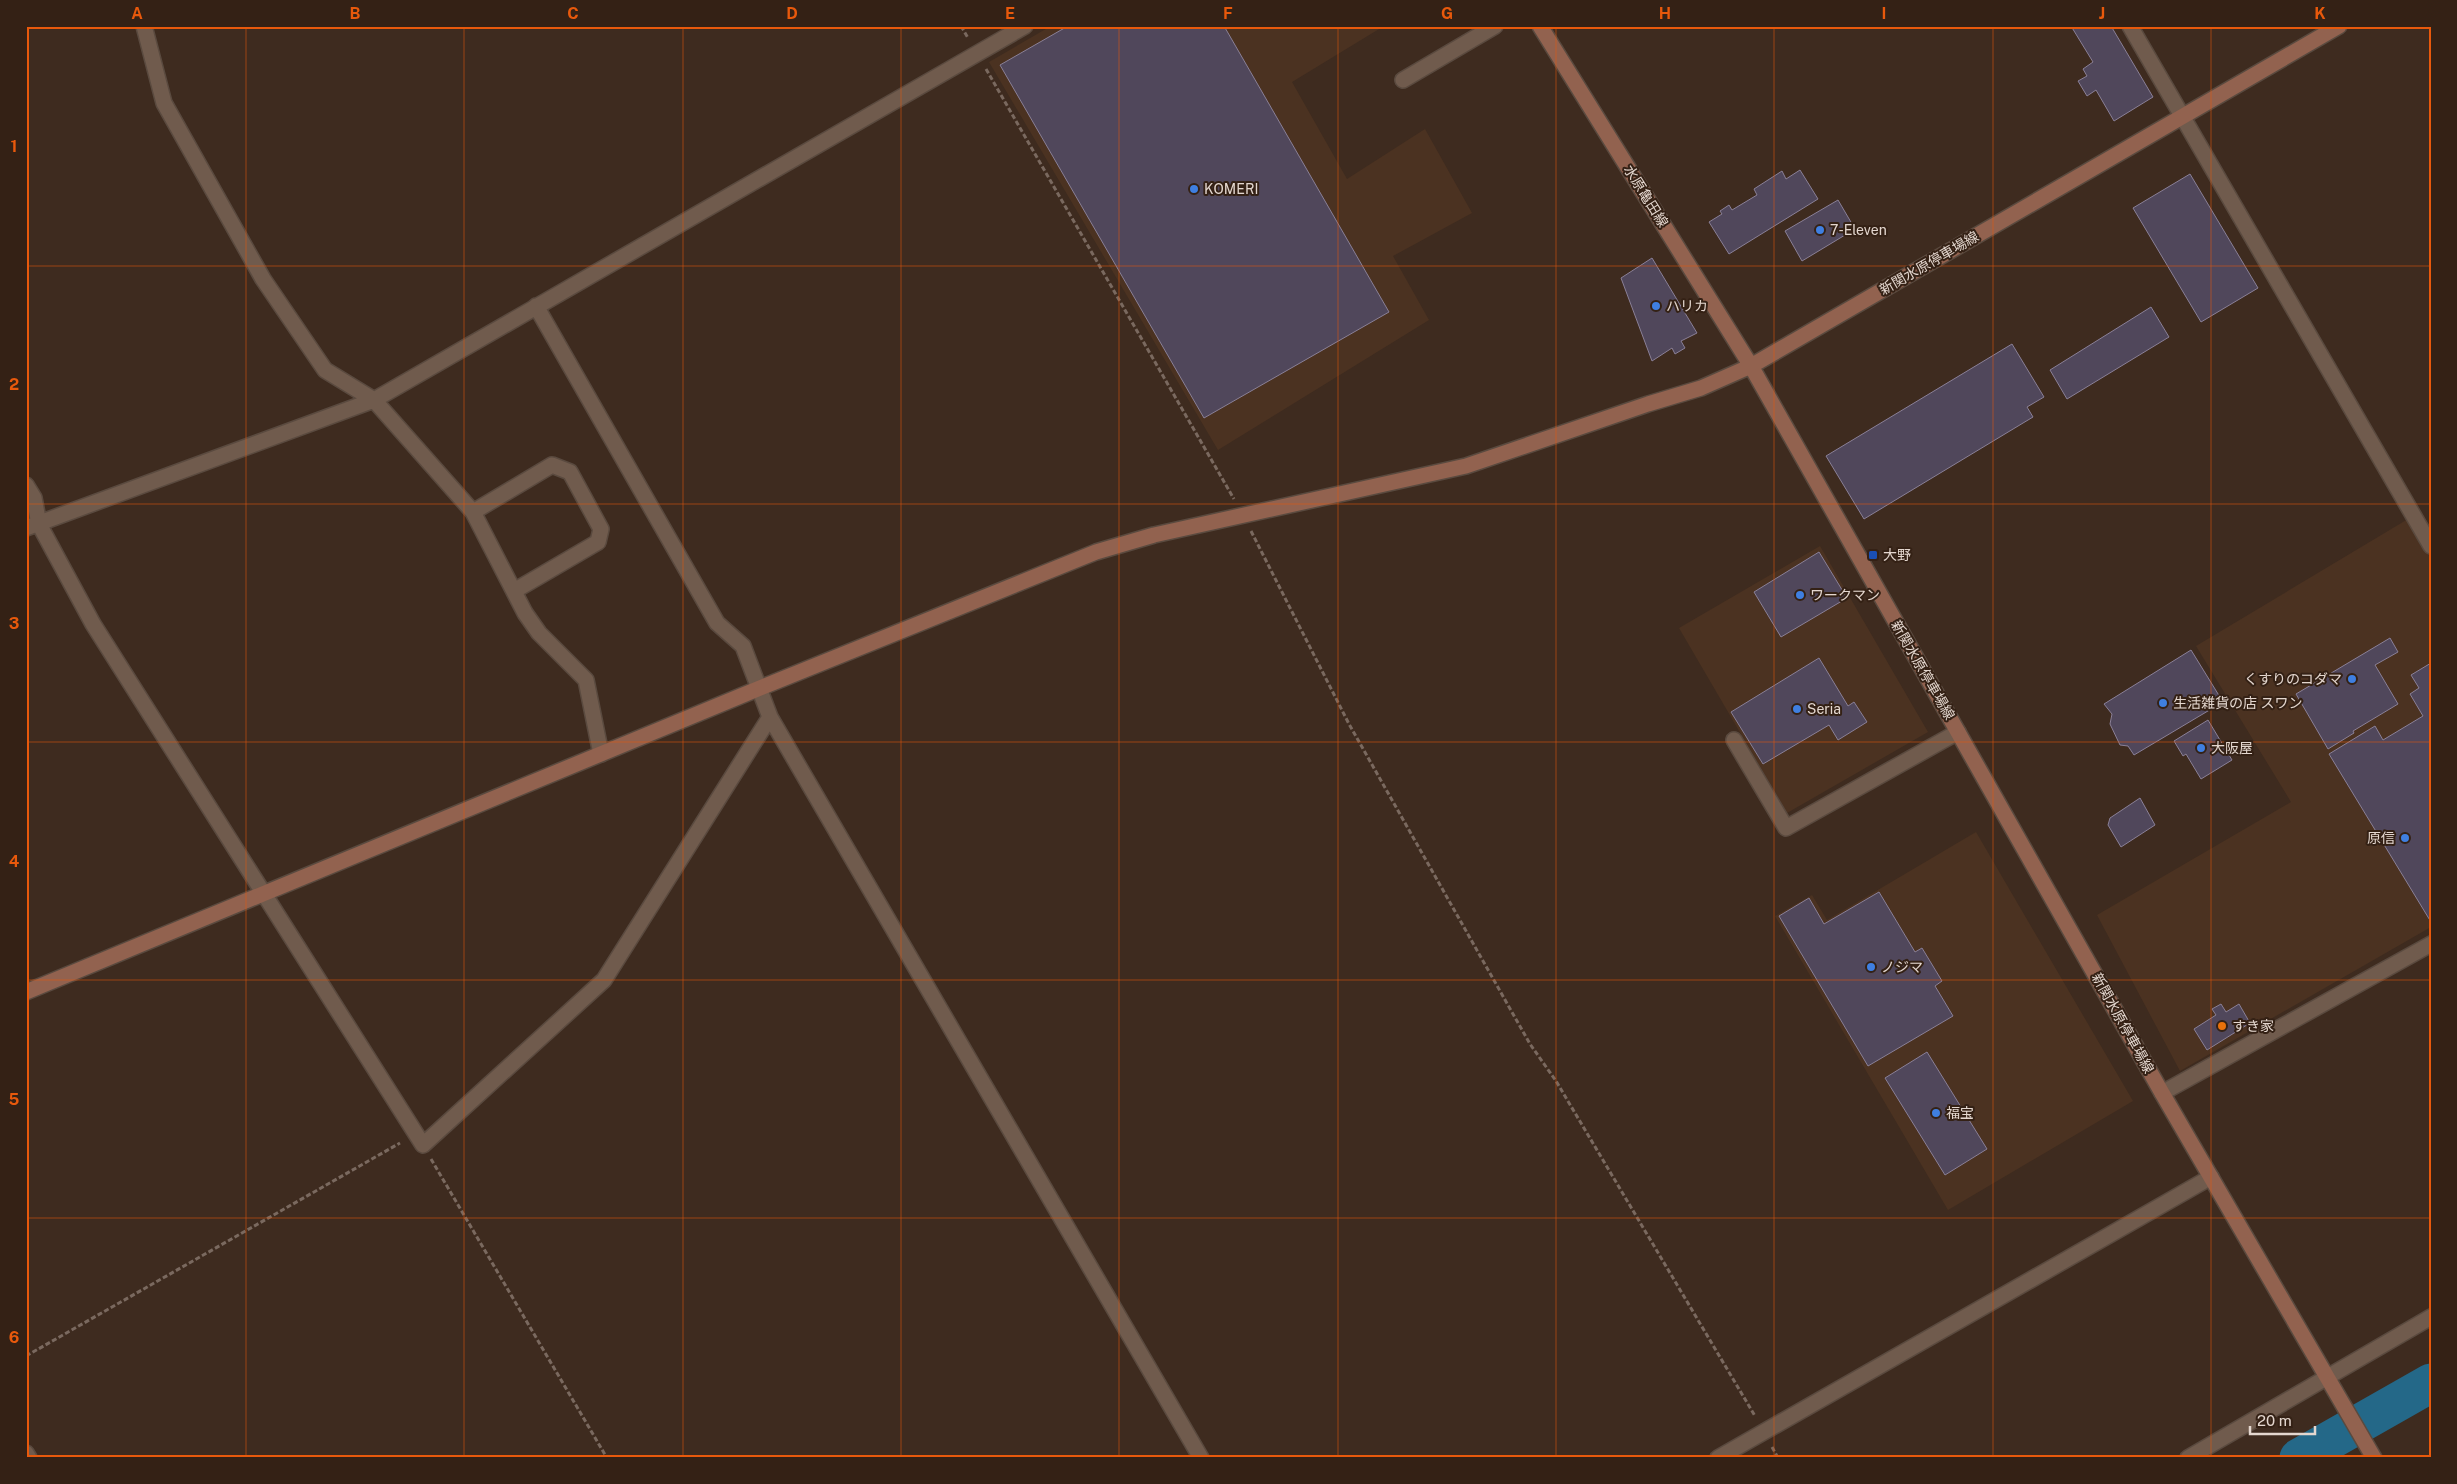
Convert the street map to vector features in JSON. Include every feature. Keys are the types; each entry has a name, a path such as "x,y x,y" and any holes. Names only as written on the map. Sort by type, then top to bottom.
{"main road":[{"name":"水原亀田線","path":"1540,26 1751,366"},
{"name":"新関水原停車場線","path":"2338,26 1751,366 2162,1093 2374,1458"},
{"path":"26,992 760,688 1096,552 1154,535 1244,517 1466,466 1648,404 1701,388 1751,366"}],"street":[{"path":"144,26 164,103 263,279 325,370 374,400 473,512 514,591 539,633 586,680 601,754"},
{"path":"33,526 374,400 1026,26"},
{"path":"1402,80 1495,26"},
{"path":"2130,26 2184,115 2431,546"},
{"path":"536,306 717,623 743,646 770,717 1201,1458"},
{"path":"473,512 552,465 570,472 601,529 598,542 514,591"},
{"path":"26,485 34,498 33,526 419,1139 604,980 770,717"},
{"path":"1734,740 1786,828 1958,732"},
{"path":"2162,1093 2431,944"},
{"path":"1718,1458 1764,1430 2211,1177"},
{"path":"2188,1458 2330,1380 2431,1318"},
{"path":"26,1453 29,1458"}],"path":[{"path":"978,53 1244,517 1349,724 1530,1044 1556,1081 1764,1430"},
{"path":"26,1356 419,1139 607,1458"}],"shaded area":[{"name":"KOMERI","path":"1051,26 1384,26 1292,82 1347,179 1425,129 1472,213 1393,256 1429,320 1218,450 989,62"},
{"path":"2408,519 2431,559 2431,927 2180,1071 2097,915 2291,802 2196,646"},
{"path":"1820,546 1928,732 1787,813 1679,628"},
{"path":"1976,832 2133,1101 1948,1210 1775,916 1812,895 1827,920"}],"building":[{"name":"KOMERI","path":"1068,26 1224,26 1389,312 1204,418 1000,65"},
{"path":"2071,26 2111,26 2153,97 2114,121 2096,90 2087,96 2078,81 2087,76 2083,69 2093,62"},
{"path":"1800,170 1818,199 1729,254 1709,222 1722,214 1720,211 1729,205 1732,210 1757,195 1754,189 1782,171 1786,179"},
{"path":"2190,174 2258,288 2201,322 2133,208"},
{"name":"7-Eleven","path":"1838,200 1855,229 1802,261 1785,231"},
{"name":"ハリカ","path":"1652,258 1697,333 1681,341 1685,348 1675,354 1672,348 1652,361 1621,278"},
{"path":"2151,307 2169,337 2067,399 2050,370"},
{"path":"2012,344 2044,397 2027,407 2033,417 1864,519 1826,456"},
{"name":"ワークマン","path":"1819,552 1847,598 1781,637 1754,592"},
{"name":"くすりのコダマ","path":"2390,638 2398,652 2375,665 2398,704 2353,731 2354,733 2328,749 2296,694"},
{"name":"生活雑貨の店 スワン","path":"2191,650 2223,702 2134,755 2128,746 2120,745 2110,724 2112,714 2104,704"},
{"name":"Seria","path":"1819,658 1848,706 1854,702 1867,722 1838,740 1829,725 1763,764 1731,712"},
{"name":"原信","path":"2431,663 2431,922 2329,754 2375,726 2383,740 2423,716 2410,694 2419,688 2411,675"},
{"name":"大阪屋","path":"2208,720 2232,760 2201,779 2186,754 2183,756 2174,741"},
{"path":"2140,798 2155,825 2121,847 2108,825 2110,818"},
{"name":"ノジマ","path":"1879,892 1915,952 1922,948 1942,981 1935,986 1953,1016 1868,1066 1779,916 1809,898 1824,924"},
{"name":"すき家","path":"2221,1004 2226,1012 2239,1004 2250,1023 2207,1050 2194,1029 2216,1015 2212,1009"},
{"name":"福宝","path":"1927,1052 1987,1149 1945,1175 1885,1078"}],"waterway":[{"path":"2299,1458 2431,1383"}],"place":[{"name":"KOMERI","path":"1194,189"},
{"name":"7-Eleven","path":"1820,230"},
{"name":"ハリカ","path":"1656,306"},
{"name":"大野","path":"1873,555"},
{"name":"ワークマン","path":"1800,595"},
{"name":"くすりのコダマ","path":"2352,679"},
{"name":"生活雑貨の店 スワン","path":"2163,703"},
{"name":"Seria","path":"1797,709"},
{"name":"大阪屋","path":"2201,748"},
{"name":"原信","path":"2405,838"},
{"name":"ノジマ","path":"1871,967"},
{"name":"すき家","path":"2222,1026"},
{"name":"福宝","path":"1936,1113"}]}
